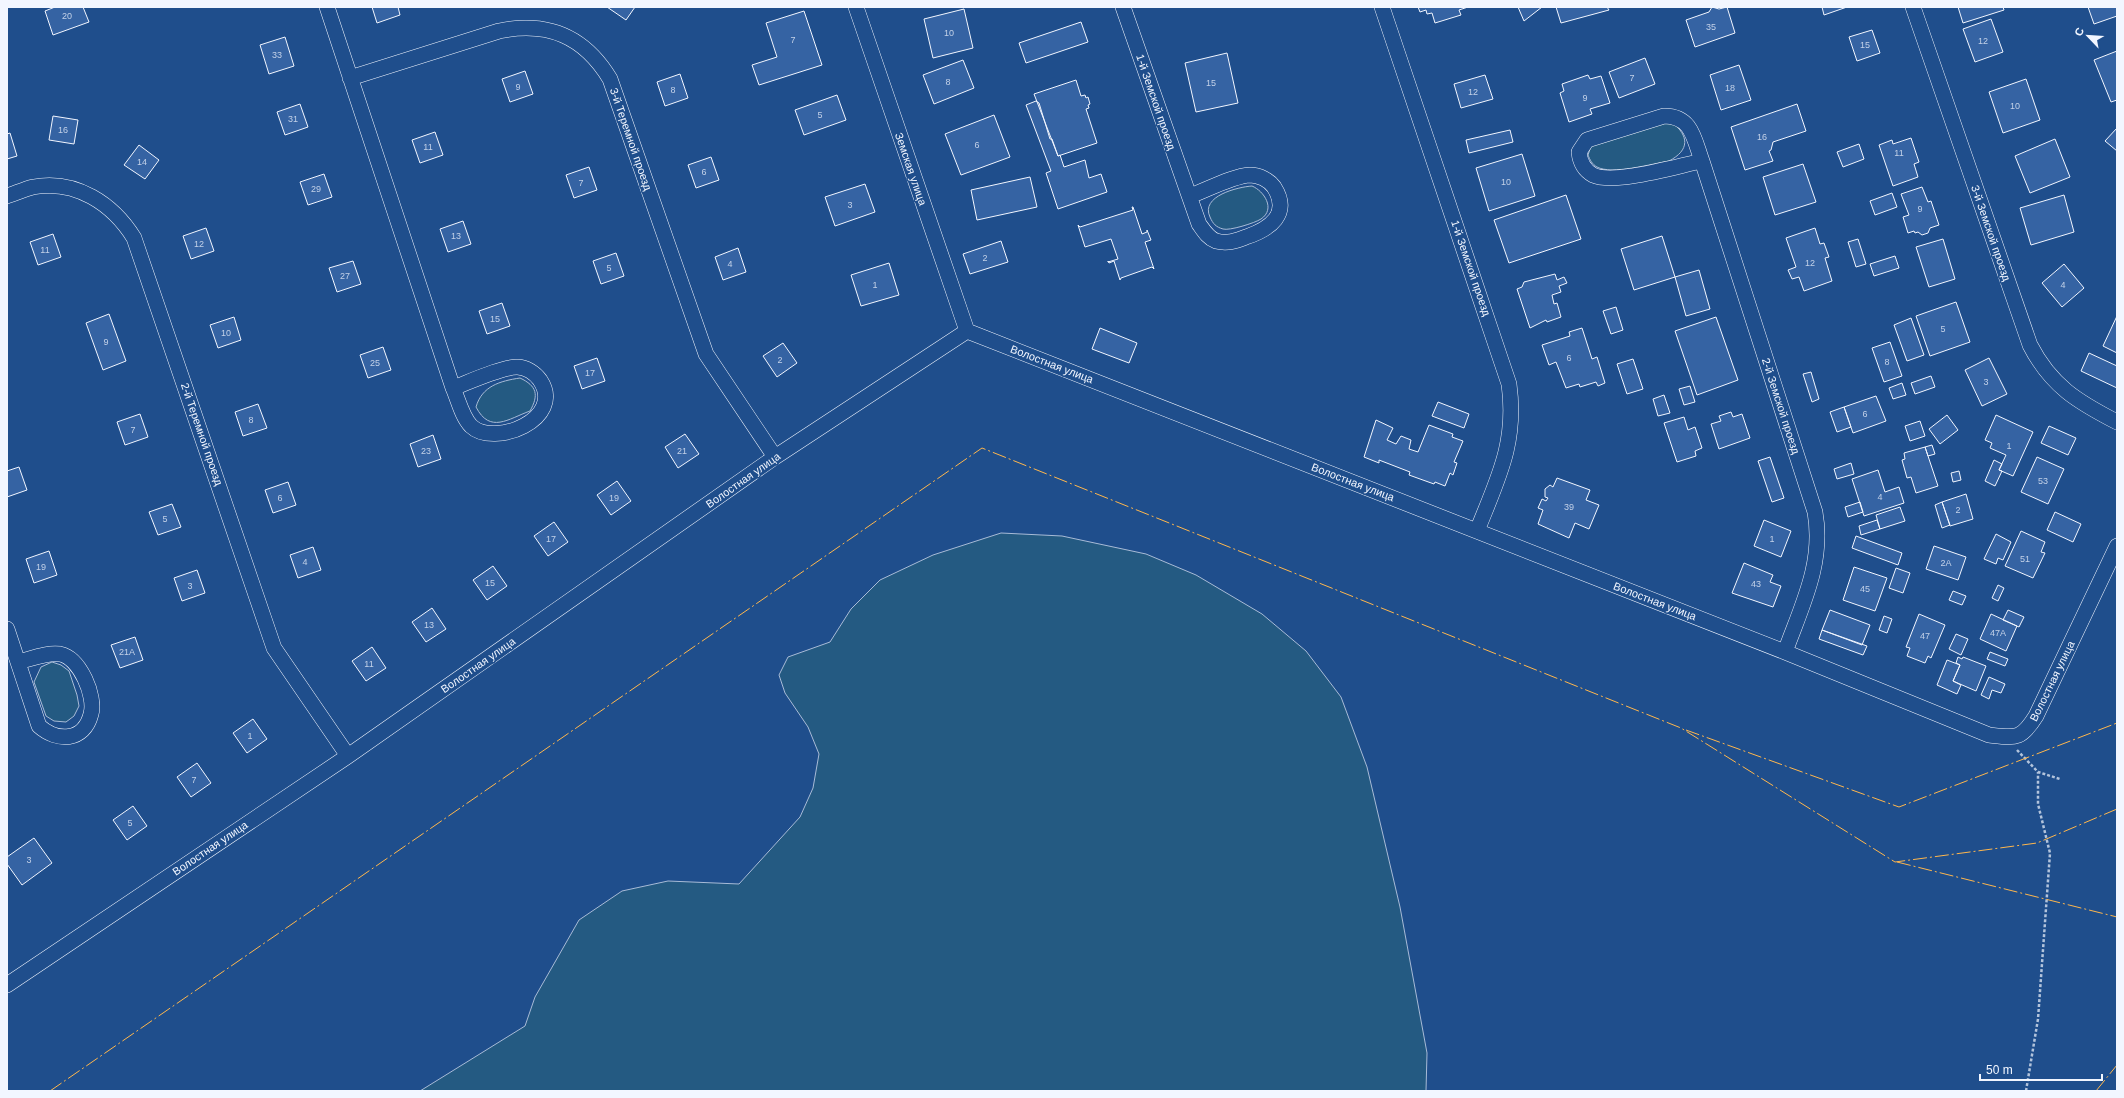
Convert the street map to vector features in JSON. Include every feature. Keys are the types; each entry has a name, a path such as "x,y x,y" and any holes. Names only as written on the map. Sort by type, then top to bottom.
{"street":[{"path":"327,7 453,388 465,416 471,426 481,432 492,435 527,424 537,418 544,408 546,397 544,386 538,376 528,370 517,367 453,388"},
{"name":"Земская улица","path":"856,7 967,331"},
{"name":"1-й Земской проезд","path":"1123,7 1199,224 1205,234 1215,240 1226,242 1262,232 1271,225 1278,216 1280,205 1278,193 1272,184 1262,177 1251,175 1240,177 1190,196"},
{"name":"1-й Земской проезд","path":"1382,7 1495,338 1509,384 1512,405 1509,445 1504,465 1477,531"},
{"name":"3-й Земской проезд","path":"1913,7 2030,345 2048,376 2089,408 2117,422"},
{"name":"3-й Теремной проезд","path":"350,78 499,31 515,28 548,30 578,42 591,53 610,79 706,354 775,457"},
{"name":"2-й Земской проезд","path":"1702,161 1611,178 1594,175 1587,170 1583,165 1579,152 1587,140 1664,116 1675,116 1687,124 1702,161 1816,512 1818,539 1814,571 1785,652"},
{"name":"2-й Теремной проезд","path":"7,196 33,187 50,186 84,192 114,211 134,238 274,648 348,756"},
{"name":"Волостная улица","path":"7,985 348,756 775,457 967,331 1785,652 1988,735 2010,738 2026,732 2036,716 2117,546"},
{"path":"7,629 34,715 39,726 47,733 58,737 69,737 80,732 88,724 92,713 91,701 79,666 71,658 60,654 48,655 18,662"}],"path":[{"path":"2010,738 2019,754 2038,772 2060,779"},
{"path":"2026,1091 2038,1018 2050,853 2038,804 2038,772"}],"shaded area":[{"path":"1659,122 1672,122 1682,132 1684,138 1684,148 1676,157 1669,161 1612,170 1597,167 1590,160 1588,155 1591,146"},
{"path":"1252,186 1261,192 1267,201 1268,210 1261,219 1236,228 1226,229 1218,227 1212,222 1208,210 1210,203 1215,198 1238,188"},
{"path":"520,378 530,384 535,392 535,400 530,411 500,422 487,420 481,415 476,407 487,389 499,383"},
{"path":"1001,533 1062,536 1146,554 1196,575 1262,614 1306,651 1341,697 1367,767 1400,907 1427,1053 1426,1091 420,1091 525,1026 535,997 579,920 622,891 668,881 739,884 800,817 813,788 819,754 808,727 785,693 779,675 788,657 830,642 851,609 880,580 933,555"},
{"path":"52,662 61,665 69,671 77,695 79,706 74,716 66,722 54,721 46,716 34,682 41,667"}],"building":[{"path":"55,7 83,7 89,22 53,35 45,11"},
{"path":"372,7 398,7 400,15 377,23"},
{"path":"607,7 635,7 626,20"},
{"path":"1418,7 1468,7 1459,10 1461,15 1435,23 1432,13 1427,14 1426,10 1420,12"},
{"path":"1518,7 1542,7 1524,21"},
{"path":"1556,7 1607,7 1609,10 1561,23"},
{"path":"1712,7 1719,9 1727,7 1735,33 1695,47 1686,20 1709,12"},
{"path":"1822,7 1847,7 1824,15"},
{"path":"1958,7 2003,7 2004,10 1963,23"},
{"path":"2088,7 2117,7 2117,16 2094,24"},
{"path":"964,9 973,48 933,58 924,19"},
{"path":"804,11 822,65 759,85 752,65 777,57 766,23"},
{"path":"1991,19 2003,52 1975,62 1963,29"},
{"path":"1081,22 1088,42 1026,63 1019,43"},
{"path":"1872,30 1880,53 1857,61 1849,37"},
{"path":"285,37 294,66 269,74 260,45"},
{"path":"2117,51 2117,100 2111,102 2094,60"},
{"path":"1227,53 1238,103 1196,112 1185,63"},
{"path":"1645,58 1655,84 1619,98 1609,72"},
{"path":"963,60 974,88 934,104 923,75"},
{"path":"1739,65 1751,100 1721,110 1710,75"},
{"path":"525,71 533,94 510,102 502,79"},
{"path":"680,74 688,98 665,106 657,82"},
{"path":"1485,75 1493,99 1461,108 1454,84"},
{"path":"1588,75 1590,79 1601,76 1610,103 1590,109 1592,114 1569,122 1560,93 1564,91 1562,84"},
{"path":"2026,79 2040,120 2003,133 1989,92"},
{"path":"1076,80 1081,96 1085,95 1086,98 1088,97 1090,104 1088,105 1089,108 1086,109 1097,143 1058,156 1034,94"},
{"path":"837,95 846,120 804,135 795,110"},
{"path":"1036,101 1039,103 1050,139 1052,139 1058,156 1060,155 1064,167 1085,160 1089,178 1101,174 1107,192 1058,209 1046,173 1051,171 1026,105"},
{"path":"300,104 308,127 285,135 277,112"},
{"path":"1797,104 1806,131 1773,142 1771,150 1769,151 1773,161 1745,170 1731,127"},
{"path":"994,115 1010,157 961,175 945,134"},
{"path":"53,116 78,120 74,144 49,140"},
{"path":"2117,128 2117,151 2105,141"},
{"path":"1510,130 1513,142 1469,153 1466,140"},
{"path":"435,132 443,155 420,163 412,140"},
{"path":"10,133 17,156 7,159 7,134"},
{"path":"1911,138 1919,162 1914,164 1918,177 1893,186 1879,145 1892,140 1893,144"},
{"path":"2055,139 2070,177 2030,193 2015,156"},
{"path":"1859,144 1864,159 1843,167 1837,152"},
{"path":"139,145 159,160 145,179 124,165"},
{"path":"1522,154 1535,196 1489,211 1476,168"},
{"path":"711,157 719,180 696,188 688,165"},
{"path":"1803,164 1816,202 1775,215 1763,177"},
{"path":"589,167 597,190 574,198 566,175"},
{"path":"324,174 332,197 308,205 300,182"},
{"path":"1030,177 1037,207 977,220 971,190"},
{"path":"865,184 875,212 835,226 825,197"},
{"path":"1922,187 1928,202 1931,201 1939,225 1930,228 1928,233 1922,235 1918,232 1915,233 1914,231 1908,233 1903,217 1909,215 1901,194"},
{"path":"1892,193 1897,207 1875,215 1870,201"},
{"path":"1566,195 1581,239 1509,263 1494,220"},
{"path":"2064,195 2074,232 2031,245 2020,208"},
{"path":"1133,207 1142,234 1147,232 1147,230 1151,240 1145,242 1154,269 1152,267 1121,278 1120,280 1114,261 1108,262 1118,259 1111,239 1085,247 1078,225 1080,227 1133,210"},
{"path":"463,221 471,244 448,252 440,229"},
{"path":"206,228 214,251 191,259 183,236"},
{"path":"1815,228 1820,244 1824,243 1829,257 1825,258 1832,281 1804,291 1799,277 1792,279 1788,270 1796,267 1786,238"},
{"path":"53,234 61,257 38,265 30,242"},
{"path":"1662,236 1675,277 1634,290 1621,249"},
{"path":"1858,239 1866,264 1856,267 1848,242"},
{"path":"1943,239 1955,279 1929,287 1916,247"},
{"path":"1001,241 1008,262 970,274 963,254"},
{"path":"738,248 746,272 723,280 715,257"},
{"path":"616,253 624,276 601,284 593,261"},
{"path":"1895,256 1899,268 1874,276 1870,264"},
{"path":"353,261 361,284 337,292 329,268"},
{"path":"889,263 899,295 861,306 851,275"},
{"path":"2064,264 2084,288 2062,307 2042,283"},
{"path":"1699,270 1710,309 1686,316 1675,277"},
{"path":"1555,274 1557,280 1564,277 1567,283 1559,286 1561,292 1552,295 1554,304 1557,303 1561,317 1547,322 1546,320 1530,328 1517,289 1522,287 1524,282"},
{"path":"1956,302 1970,342 1930,356 1916,316"},
{"path":"502,303 510,326 487,334 479,311"},
{"path":"1616,307 1623,330 1611,334 1603,311"},
{"path":"109,314 126,361 103,370 86,323"},
{"path":"2117,316 2117,353 2103,346"},
{"path":"234,317 241,340 218,348 210,325"},
{"path":"1716,317 1738,380 1697,395 1675,331"},
{"path":"1911,318 1924,355 1907,361 1894,325"},
{"path":"1100,328 1137,343 1129,363 1092,349"},
{"path":"1582,328 1592,359 1597,357 1605,383 1598,386 1596,382 1580,387 1579,384 1566,388 1556,362 1549,365 1542,345 1570,336 1569,332"},
{"path":"1890,342 1902,376 1884,382 1872,348"},
{"path":"783,343 797,363 777,377 763,356"},
{"path":"383,347 391,370 368,378 360,355"},
{"path":"2089,353 2117,366 2117,388 2081,371"},
{"path":"597,358 605,381 582,389 574,366"},
{"path":"1989,358 2007,394 1982,406 1965,370"},
{"path":"1633,359 1643,389 1627,394 1617,364"},
{"path":"1811,372 1819,399 1812,402 1803,374"},
{"path":"1931,376 1935,387 1915,394 1911,383"},
{"path":"1902,383 1906,395 1893,399 1889,388"},
{"path":"1690,386 1695,402 1684,405 1679,389"},
{"path":"1664,395 1670,413 1658,416 1653,399"},
{"path":"1876,396 1886,421 1853,433 1844,407"},
{"path":"1438,402 1469,414 1464,428 1432,416"},
{"path":"258,404 267,428 243,436 235,412"},
{"path":"1844,407 1851,427 1837,432 1830,412"},
{"path":"1731,412 1733,417 1742,414 1750,438 1719,449 1711,424 1721,421 1719,416"},
{"path":"140,414 148,437 125,445 117,422"},
{"path":"1947,415 1958,430 1940,444 1929,429"},
{"path":"1996,415 2033,432 2013,476 1999,470 2006,455 1990,448 1992,443 1985,440"},
{"path":"1684,417 1688,430 1695,427 1702,448 1695,451 1696,456 1677,462 1664,423"},
{"path":"1376,420 1393,428 1387,440 1396,444 1401,436 1411,440 1409,449 1418,452 1429,425 1453,434 1452,437 1463,441 1454,462 1457,463 1453,475 1450,473 1445,486 1435,482 1434,484 1409,475 1410,472 1379,460 1379,463 1364,457"},
{"path":"1920,421 1925,436 1910,441 1905,426"},
{"path":"2049,426 2076,438 2068,455 2041,443"},
{"path":"685,434 699,454 678,468 665,447"},
{"path":"433,435 441,459 418,467 410,444"},
{"path":"1932,445 1935,454 1928,456 1925,447"},
{"path":"1925,447 1938,486 1916,493 1911,477 1907,478 1902,460 1905,459 1904,453"},
{"path":"1770,457 1784,498 1772,502 1758,461"},
{"path":"2037,457 2064,469 2048,504 2021,492"},
{"path":"1994,460 2002,464 1999,470 2002,471 1995,486 1985,481"},
{"path":"1851,463 1854,474 1837,479 1834,469"},
{"path":"19,467 27,490 7,497 7,471"},
{"path":"1878,470 1885,492 1899,487 1904,503 1864,516 1852,479"},
{"path":"1959,471 1961,480 1953,482 1951,473"},
{"path":"1557,478 1590,490 1586,500 1599,505 1589,529 1575,523 1569,538 1538,524 1543,510 1538,508 1542,499 1546,501 1548,498 1545,497 1545,489 1550,485 1553,487"},
{"path":"617,481 631,501 611,515 597,495"},
{"path":"288,482 296,505 273,513 265,490"},
{"path":"1966,494 1973,519 1950,526 1942,502"},
{"path":"1860,502 1863,512 1848,517 1845,507"},
{"path":"1942,502 1950,525 1942,528 1935,505"},
{"path":"172,504 181,527 158,535 149,512"},
{"path":"1900,507 1905,521 1880,529 1876,515"},
{"path":"2055,512 2081,524 2073,542 2047,530"},
{"path":"1764,520 1791,531 1781,557 1754,546"},
{"path":"1877,520 1880,529 1861,535 1859,526"},
{"path":"554,522 568,542 548,556 534,536"},
{"path":"2021,531 2045,542 2041,552 2045,553 2033,578 2005,566"},
{"path":"1996,534 2011,542 2003,560 1998,558 1996,564 1984,559"},
{"path":"1856,536 1902,553 1898,565 1852,548"},
{"path":"1934,546 1966,557 1958,580 1926,569"},
{"path":"313,547 321,570 298,578 290,555"},
{"path":"49,551 57,575 34,583 26,559"},
{"path":"1744,563 1773,575 1770,582 1781,586 1773,607 1732,593"},
{"path":"493,566 507,586 487,600 473,580"},
{"path":"1854,567 1887,578 1875,611 1843,600"},
{"path":"1896,568 1910,573 1903,593 1889,588"},
{"path":"197,570 205,593 182,601 174,578"},
{"path":"1998,585 2004,588 1998,601 1992,598"},
{"path":"1953,591 1966,596 1962,605 1949,600"},
{"path":"432,608 446,629 426,642 412,622"},
{"path":"1830,610 1870,625 1862,645 1822,630"},
{"path":"2008,610 2024,617 2019,627 2003,620"},
{"path":"1919,614 1945,625 1931,658 1928,656 1925,663 1907,656 1910,648 1906,647"},
{"path":"1991,614 2017,626 2006,651 1980,639"},
{"path":"1884,616 1892,619 1887,633 1879,630"},
{"path":"1822,630 1867,646 1863,655 1819,639"},
{"path":"1956,634 1968,639 1961,655 1949,649"},
{"path":"135,637 143,660 120,668 111,645"},
{"path":"372,647 386,668 366,681 352,661"},
{"path":"1990,652 2008,659 2005,666 1987,659"},
{"path":"1958,657 1962,659 1963,657 1986,666 1976,691 1953,681 1960,665 1956,663"},
{"path":"1947,660 1960,665 1953,681 1961,685 1957,694 1937,685"},
{"path":"1989,677 2005,684 2001,693 1992,690 1989,699 1981,695"},
{"path":"253,719 267,739 247,753 233,733"},
{"path":"197,763 211,783 191,797 177,777"},
{"path":"133,806 147,826 127,840 113,820"},
{"path":"34,838 52,863 22,885 7,864 7,857"}],"power":[{"path":"50,1091 982,448 1681,728 1895,862 2037,843 2117,809"},
{"path":"1686,730 1899,807 2117,723"},
{"path":"1897,862 2117,917"},
{"path":"2096,1091 2117,1065"}]}
